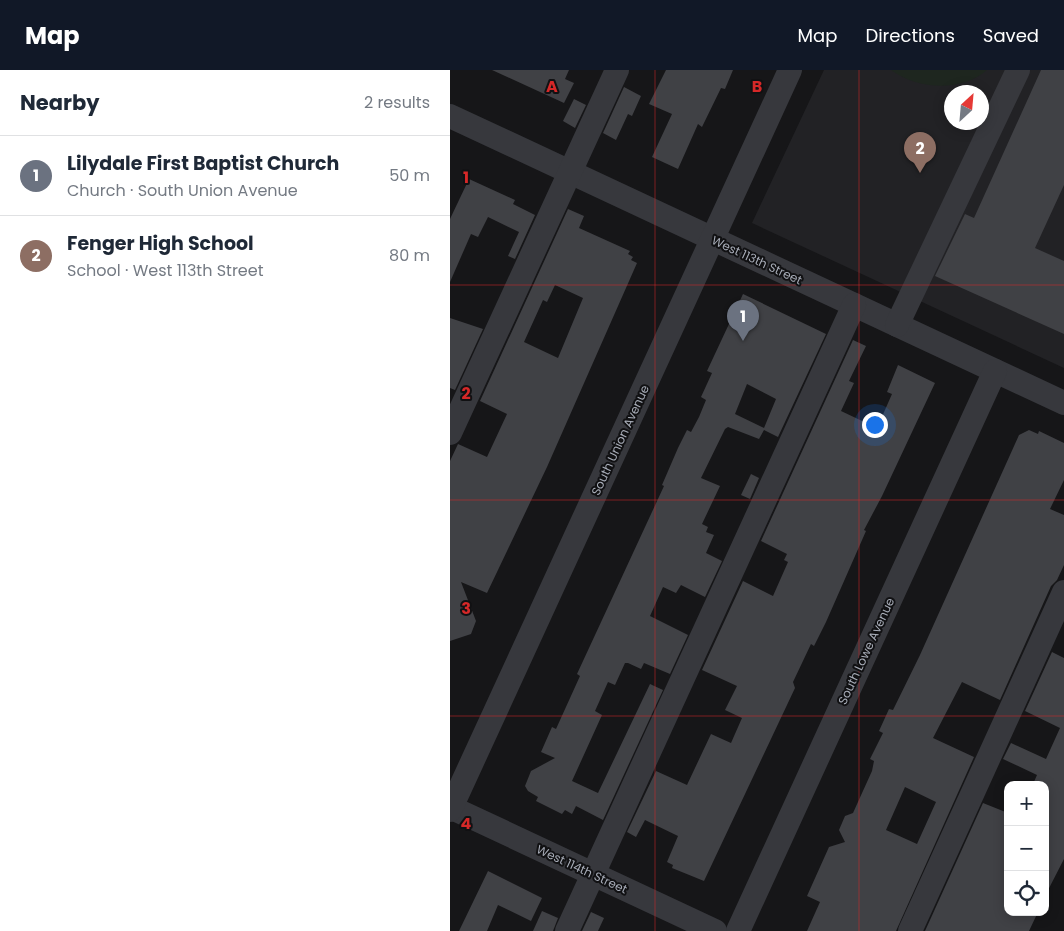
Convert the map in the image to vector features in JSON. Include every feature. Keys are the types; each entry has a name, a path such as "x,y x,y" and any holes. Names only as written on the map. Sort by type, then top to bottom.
{"street":[{"path":"450,434 617,70"},
{"name":"South Union Avenue","path":"450,808 790,70"},
{"path":"897,325 921,260 973,150 1018,70"},
{"name":"West 113th Street","path":"450,116 1064,403"},
{"path":"567,931 854,305"},
{"name":"South Lowe Avenue","path":"738,931 995,371"},
{"path":"910,931 1064,592"},
{"name":"West 114th Street","path":"450,808 714,931"}],"shaded area":[{"path":"824,70 1064,70 1064,368 752,223"},
{"path":"891,70 987,70 977,77 953,85 927,85 902,77"}],"building":[{"path":"492,70 569,70 565,79 574,83 564,103"},
{"path":"666,70 733,70 725,89 721,88 702,127 698,124 678,169 652,157 672,114 649,104"},
{"path":"1041,70 1064,70 1064,185 1035,248 1064,261 1064,334 935,276 965,214 974,218"},
{"path":"624,87 641,96 632,116 628,114 616,140 603,133"},
{"path":"574,99 586,105 575,128 563,121"},
{"path":"469,179 515,200 513,204 535,215 515,259 508,256 519,232 488,217 478,237 471,234 450,282 450,219"},
{"path":"568,209 584,216 579,228 630,251 628,254 633,257 631,260 637,263 547,467 487,593 461,582 476,621 471,634 450,641 450,461 458,444 487,457 507,414 480,401","holes":["555,285 583,298 558,358 524,342 543,300 547,302"]},
{"path":"743,294 826,334 778,437 764,430 759,439 728,427 725,429 701,478 720,486 702,524 708,527 706,532 714,535 706,553 722,561 705,597 681,585 676,593 663,587 650,616 688,635 670,674 644,663 641,669 625,663 615,685 608,682 595,711 602,715 572,781 598,793 650,684 663,690 603,820 576,806 572,814 565,810 562,814 536,801 538,797 528,791 525,786 531,771 555,758 541,752 552,727 556,729 580,676 577,674 664,486 662,485 678,448 687,430 691,432 699,417 706,400 701,397 712,373 707,371","holes":["747,384 776,399 764,428 735,414"]},
{"path":"450,318 483,329 455,390 450,388"},
{"path":"853,340 866,346 849,381 854,383 841,411 877,428 892,394 887,392 898,365 935,383 864,530 866,531 826,622 814,646 811,644 793,682 795,688 704,881 672,868 673,865 667,862 678,836 645,820 636,837 627,832 656,771 687,785 711,734 731,743 742,718 725,710 737,686 702,670 743,581 773,596 788,562 784,560 787,554 761,541"},
{"path":"1029,430 1038,434 1039,431 1064,443 1064,480 1050,509 1064,515 1064,565 1057,580 1051,586 1000,700 962,682 933,738 974,757 896,931 807,931 820,902 807,896 829,847 845,842 839,830 845,816 853,813 872,771 874,761 870,759 883,733 879,731 889,709 893,710 920,655 1019,435","holes":["905,787 936,802 917,844 886,830"]},
{"path":"751,474 759,478 750,499 741,495"},
{"path":"1052,652 1064,658 1064,859 1049,888 1049,781 1034,781 1037,775 1003,759 1011,743 1046,759 1060,728 1025,711"},
{"path":"983,803 1004,811 1004,916 1036,916 1029,931 925,931"},
{"path":"488,871 542,898 531,921 498,905 487,931 459,931"},
{"path":"542,911 558,918 553,931 533,931"},
{"path":"591,912 604,918 598,931 582,931"}],"place":[{"name":"Fenger High School","path":"920,173"},
{"name":"Lilydale First Baptist Church","path":"743,341"}]}
